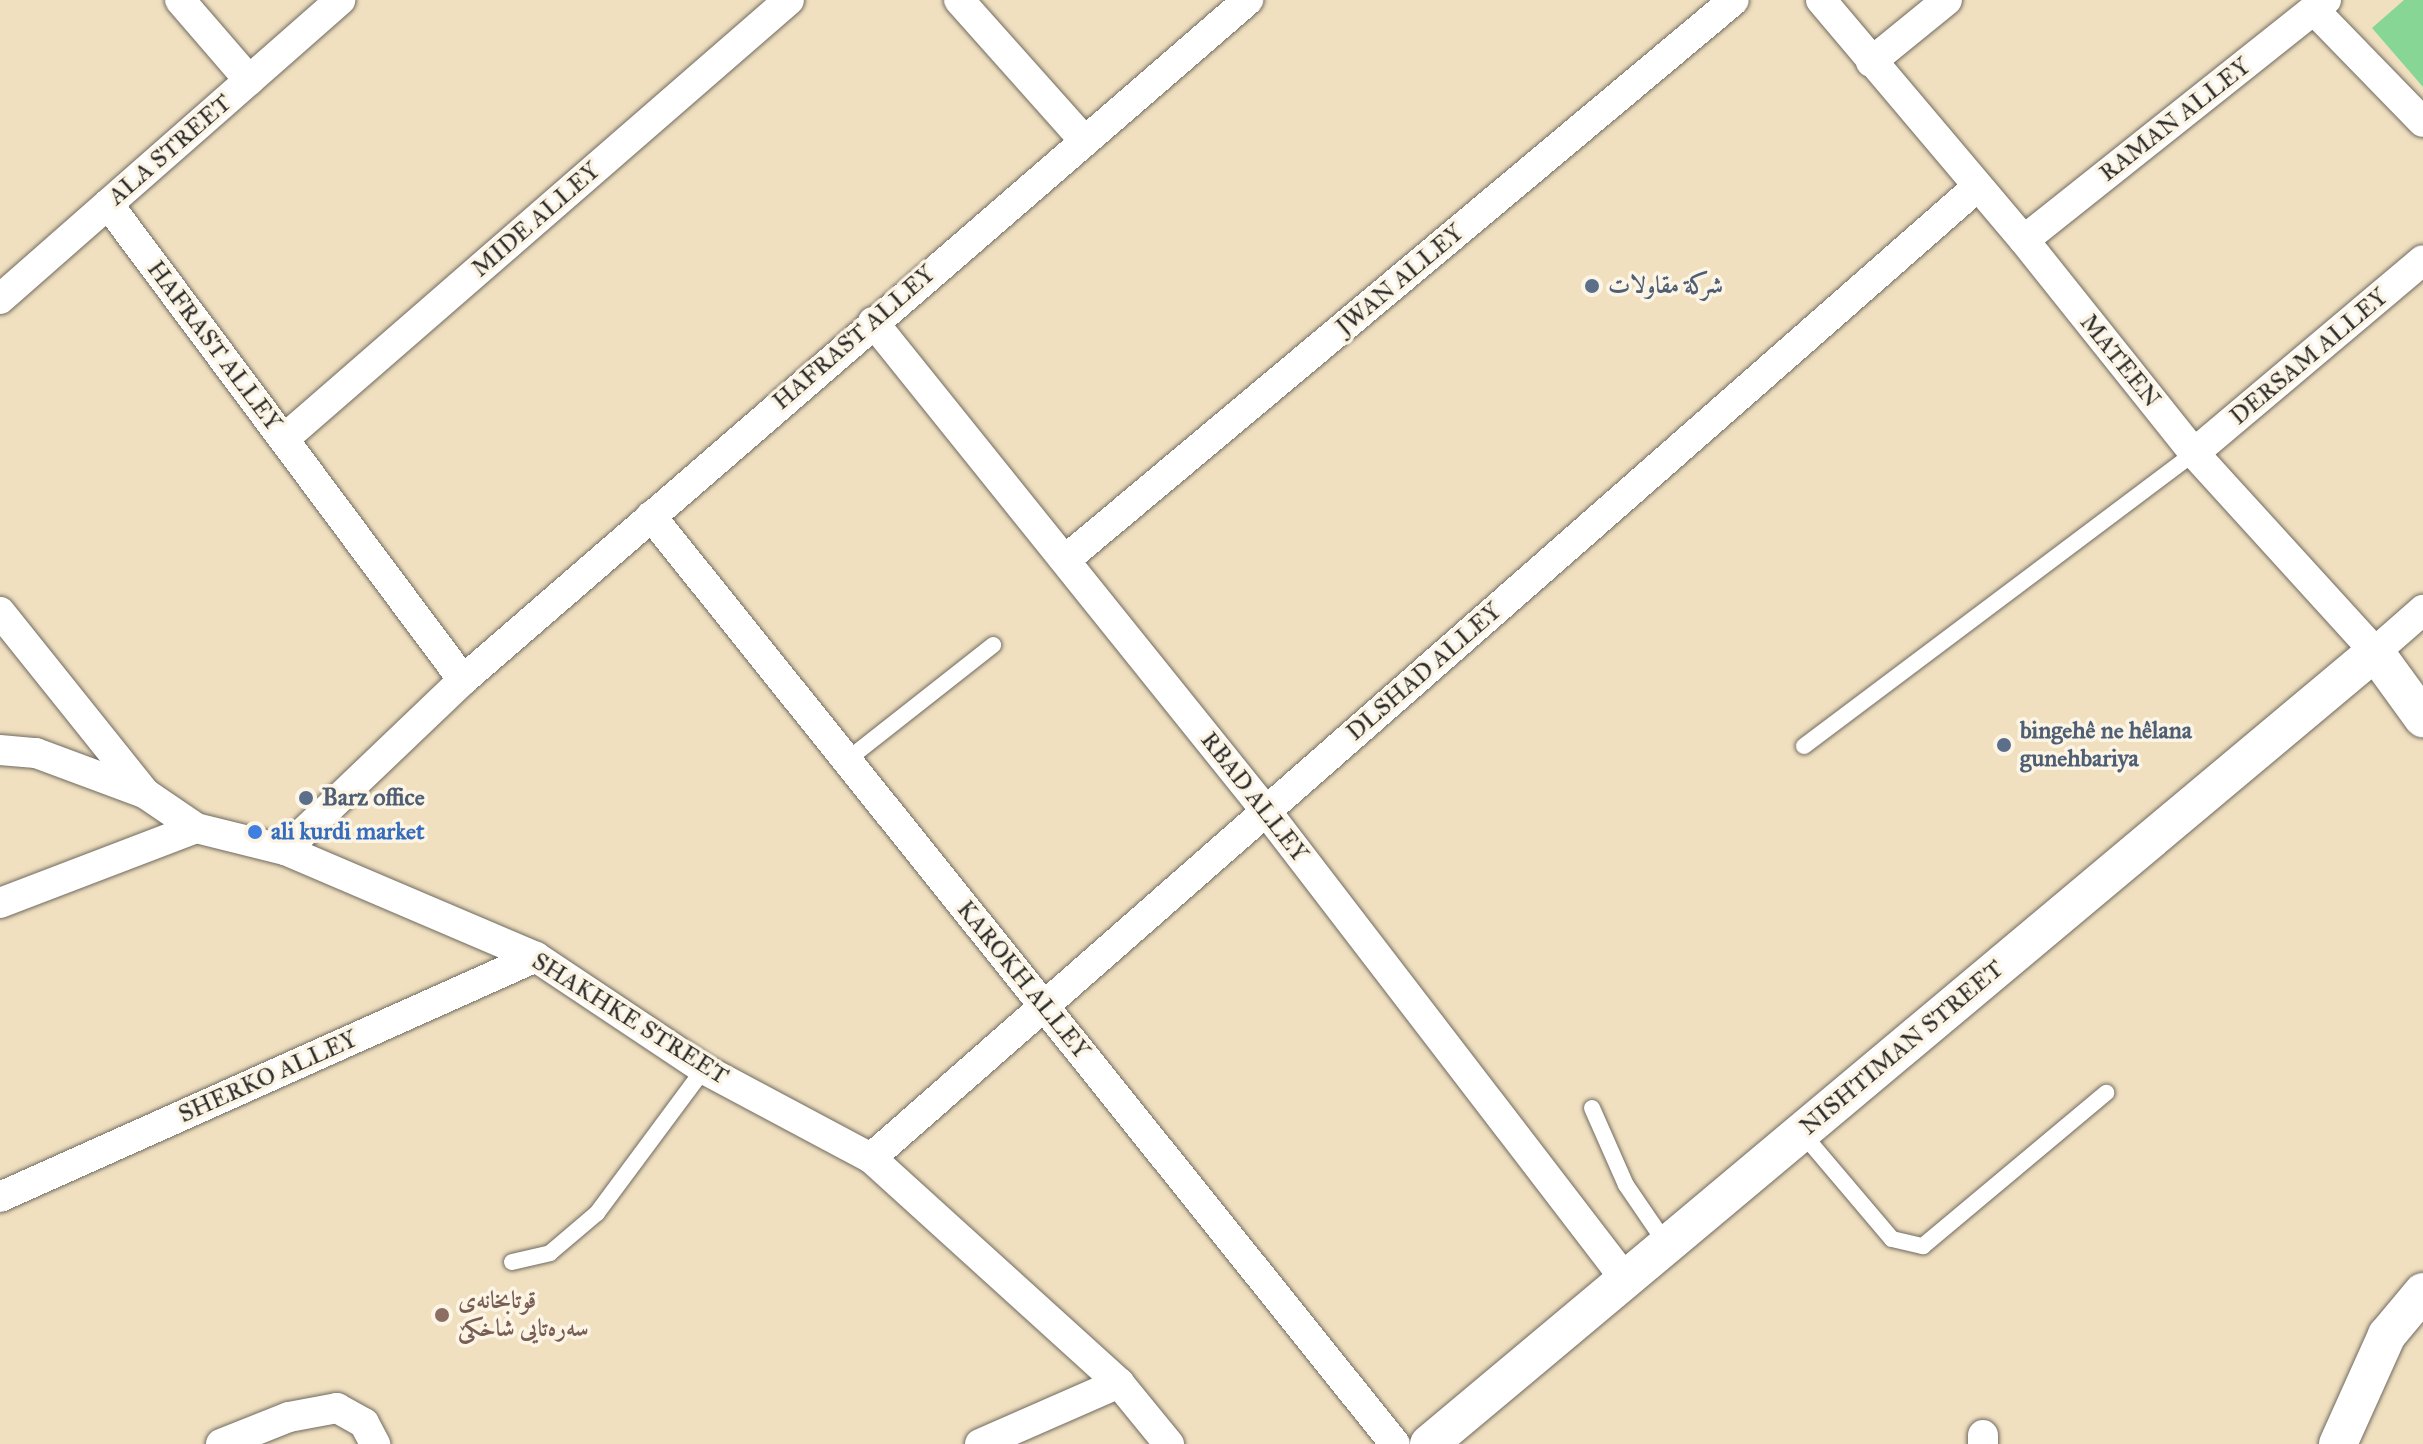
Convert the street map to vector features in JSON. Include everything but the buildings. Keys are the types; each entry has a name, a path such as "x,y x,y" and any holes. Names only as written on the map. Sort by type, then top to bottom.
{"street":[{"path":"180,0 249,80"},
{"name":"ALA STREET","path":"0,299 340,0"},
{"name":"MIDE ALLEY","path":"284,439 789,0"},
{"path":"959,0 1083,139"},
{"name":"HAFRAST ALLEY","path":"285,850 463,680 1083,139 1248,0"},
{"name":"JWAN ALLEY","path":"1065,560 1734,0"},
{"name":"MATEEN","path":"1821,0 2024,240 2194,453 2375,652 2423,718"},
{"path":"1871,62 1947,0"},
{"path":"2320,5 2423,122"},
{"name":"RAMAN ALLEY","path":"2024,240 2320,5"},
{"name":"DLSHAD ALLEY","path":"871,1158 1978,186"},
{"name":"HAFRAST ALLEY","path":"108,204 463,680"},
{"name":"DERSAM ALLEY","path":"2194,453 2423,260"},
{"name":"RBAD ALLEY","path":"873,322 1266,811 1626,1280"},
{"name":"KAROKH ALLEY","path":"651,516 1395,1444"},
{"path":"2375,652 2423,610"},
{"path":"0,612 146,794"},
{"name":"NISHTIMAN STREET","path":"1429,1444 2375,652"},
{"name":"SHAKHKE STREET","path":"0,750 36,753 146,794 196,828 285,850 536,957 704,1069 871,1158 1119,1383 1169,1444"},
{"path":"0,903 196,828"},
{"name":"SHERKO ALLEY","path":"0,1197 536,957"},
{"path":"2338,1444 2387,1335 2423,1292"},
{"path":"980,1444 1119,1383"},
{"path":"221,1444 289,1417 337,1408 364,1423 375,1444"}],"lane":[{"path":"1804,746 2194,453"},
{"path":"847,760 993,645"},
{"path":"512,1262 550,1253 597,1213 704,1069"},
{"path":"1801,1132 1892,1239 1923,1246 2106,1093"},
{"path":"1592,1108 1626,1185 1667,1245"}],"green space":[{"path":"2404,0 2423,0 2423,87 2372,28"}],"place":[{"name":"شركة مقاولات","path":"1592,286"},
{"name":"bingehê ne hêlana gunehbariya","path":"2004,745"},
{"name":"Barz office","path":"306,798"},
{"name":"ali kurdi market","path":"255,832"},
{"name":"قوتابخانەی سەرەتایی شاخکێ","path":"442,1315"}]}
